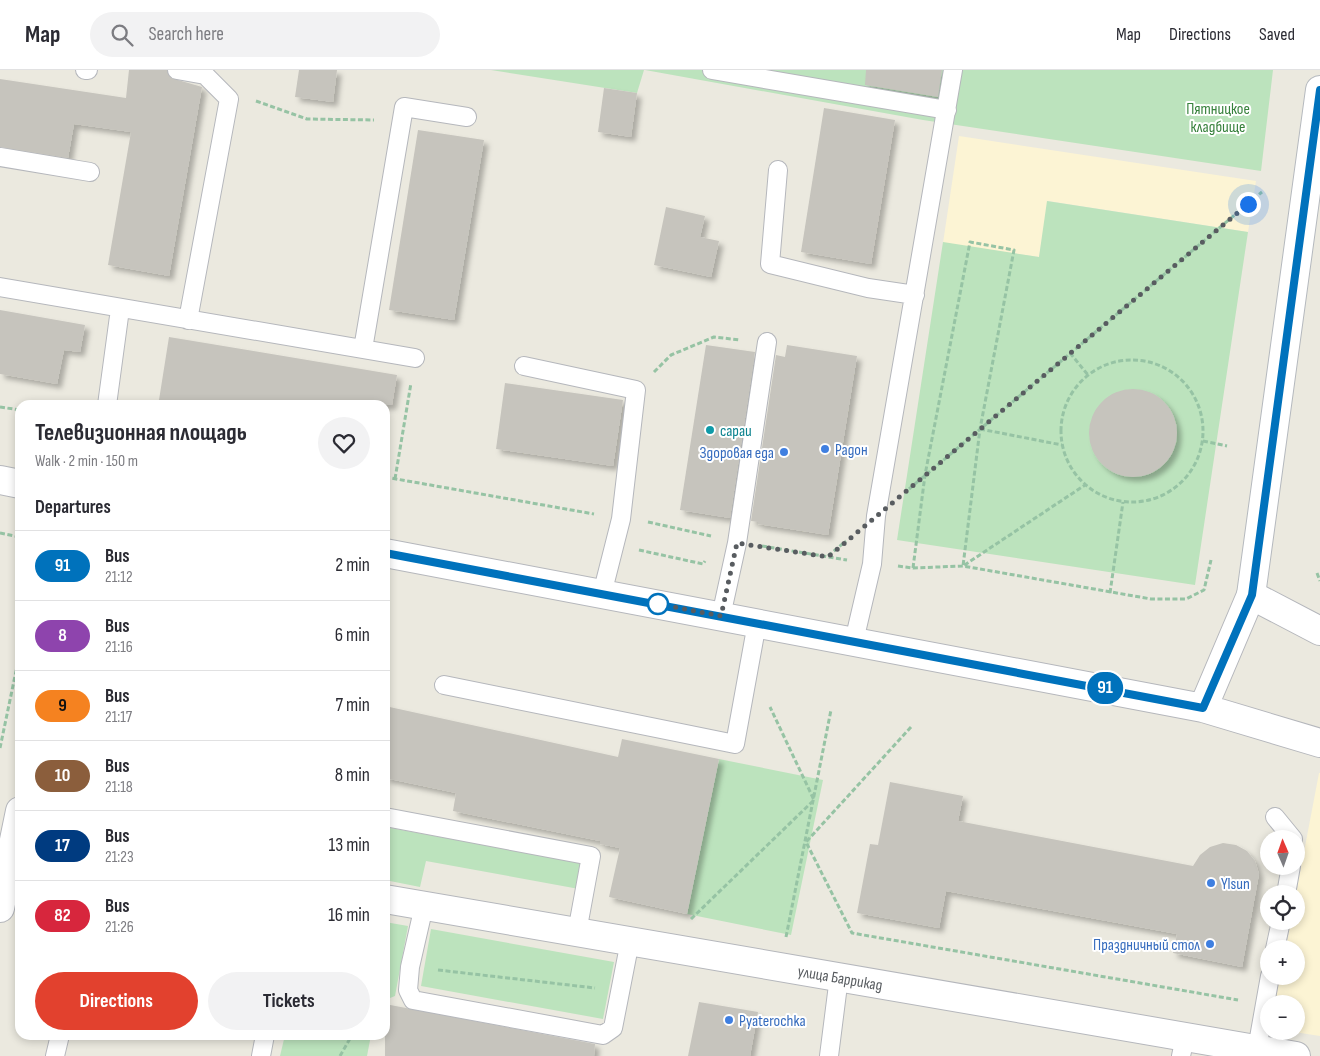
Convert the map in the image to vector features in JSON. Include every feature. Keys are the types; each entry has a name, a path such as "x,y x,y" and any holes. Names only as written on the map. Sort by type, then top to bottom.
{"street":[{"path":"1203,708 1252,595 1320,90"},
{"path":"0,480 15,483"},
{"path":"390,554 1203,708 1266,729 1320,743"},
{"path":"1252,595 1320,631"},
{"path":"0,908 14,828"},
{"name":"улица Баррикад","path":"390,900 839,977 1183,1046 1257,1049 1296,1056"}],"lane":[{"path":"177,70 205,75 229,99 188,320"},
{"path":"712,70 947,110"},
{"path":"854,641 872,564 876,516 953,70"},
{"path":"363,349 404,107 467,117"},
{"path":"0,157 90,172"},
{"path":"778,170 770,264 868,288 915,295"},
{"path":"0,288 415,358"},
{"path":"108,400 120,308"},
{"path":"721,616 729,541 767,342"},
{"path":"524,366 636,390 629,520 602,594"},
{"path":"444,686 735,744 757,623"},
{"path":"1275,817 1286,830"},
{"path":"390,819 591,856 577,932"},
{"path":"424,906 410,967 408,990 413,1000 603,1035 614,1028 630,942"},
{"path":"829,1056 839,977"},
{"path":"1257,1049 1260,1032"},
{"path":"55,1056 59,1040"},
{"path":"261,1056 264,1040"}],"path":[{"path":"229,99 259,102 307,119 402,122"},
{"path":"828,557 1262,192"},
{"path":"913,568 925,475 970,242 1014,250 980,429 964,566"},
{"path":"636,390 672,355 714,337 767,342"},
{"path":"1070,354 1088,375"},
{"path":"394,479 415,358"},
{"path":"1127,360 1155,364 1168,370 1189,388 1196,400 1204,427 1203,441 1194,467 1176,488 1151,501 1123,502 1103,496 1085,485 1068,463 1062,445 1061,422 1070,396 1088,375 1113,362 1127,360"},
{"path":"0,407 15,409"},
{"path":"980,429 1062,445"},
{"path":"1203,441 1226,446"},
{"path":"390,478 629,520 729,541 872,564 913,568 964,566 1151,599 1186,599 1204,590 1211,560"},
{"path":"964,566 1085,485"},
{"path":"1110,593 1123,502"},
{"path":"629,520 636,550 703,564 729,541"},
{"path":"0,533 15,536"},
{"path":"1316,574 1320,581"},
{"path":"0,748 15,676"},
{"path":"769,706 814,800"},
{"path":"780,968 831,710"},
{"path":"806,842 911,727"},
{"path":"688,923 814,800"},
{"path":"806,842 852,933 1260,1003"},
{"path":"340,1056 349,1040"}],"shaded area":[{"path":"959,136 1256,181 1248,232 1048,201 1039,257 943,243"},
{"path":"1320,773 1320,1036 1305,1034 1305,995 1277,995 1278,985 1305,985 1305,940 1288,940 1289,930 1305,930 1305,885 1298,885 1300,875 1305,875 1305,847"}],"green space":[{"path":"491,70 644,70 637,93"},
{"name":"Пятницкое кладбище","path":"645,70 1273,70 1261,171 923,120"},
{"path":"1047,201 1248,232 1195,585 897,540 943,242 1039,257"},
{"path":"719,759 823,780 791,935 687,914"},
{"path":"390,828 584,863 579,889 426,861 420,887 390,881"},
{"path":"390,923 408,926 395,996 390,998"},
{"path":"431,929 614,962 603,1019 421,986"},
{"path":"284,1040 370,1040 367,1056 280,1056"}],"building":[{"path":"129,70 167,70 171,78 202,87 169,276 108,265 131,132 74,124 68,158 0,147 0,79 126,98"},
{"path":"299,70 337,70 333,102 295,97"},
{"path":"866,70 942,70 938,97 865,85"},
{"path":"604,88 637,93 631,137 598,132"},
{"path":"824,108 895,120 871,264 801,252"},
{"path":"418,130 484,140 454,320 389,310"},
{"path":"666,207 705,216 700,237 719,241 711,277 654,265"},
{"path":"0,310 85,325 80,352 64,350 57,384 0,374"},
{"path":"169,337 397,375 392,405 390,405 390,400 159,400"},
{"name":"сараи","path":"706,345 755,352 730,518 680,510"},
{"path":"787,345 857,356 828,535 758,524 758,522 751,521 776,355 785,357"},
{"path":"505,383 623,400 613,466 496,449"},
{"path":"1124,389 1142,389 1158,396 1170,408 1177,424 1177,442 1170,458 1158,470 1142,477 1124,477 1108,470 1096,458 1089,442 1089,424 1096,408 1108,396"},
{"path":"390,707 618,757 622,739 719,759 687,914 609,897 620,848 600,844 600,841 453,811 456,793 390,779"},
{"path":"890,782 963,796 958,821 1193,866 1200,855 1210,847 1223,843 1236,845 1247,851 1255,861 1259,874 1242,967 1173,953 1177,934 946,891 939,928 857,913 870,844 878,845"},
{"path":"699,1002 758,1012 750,1056 688,1056"},
{"path":"390,1005 595,1044 594,1056 385,1056 385,1040 390,1040"}],"bus line":[{"name":"91","path":"390,554 1203,708 1252,595 1320,90"}],"place":[{"name":"сараи","path":"710,430"},
{"name":"Радон","path":"825,449"},
{"name":"Здоровая еда","path":"784,452"},
{"name":"Ylsun","path":"1211,883"},
{"name":"Праздничный стол","path":"1210,944"},
{"name":"Pyaterochka","path":"729,1020"}],"route":[{"path":"658,604 721,616 737,543 828,557 1248,204"}]}
